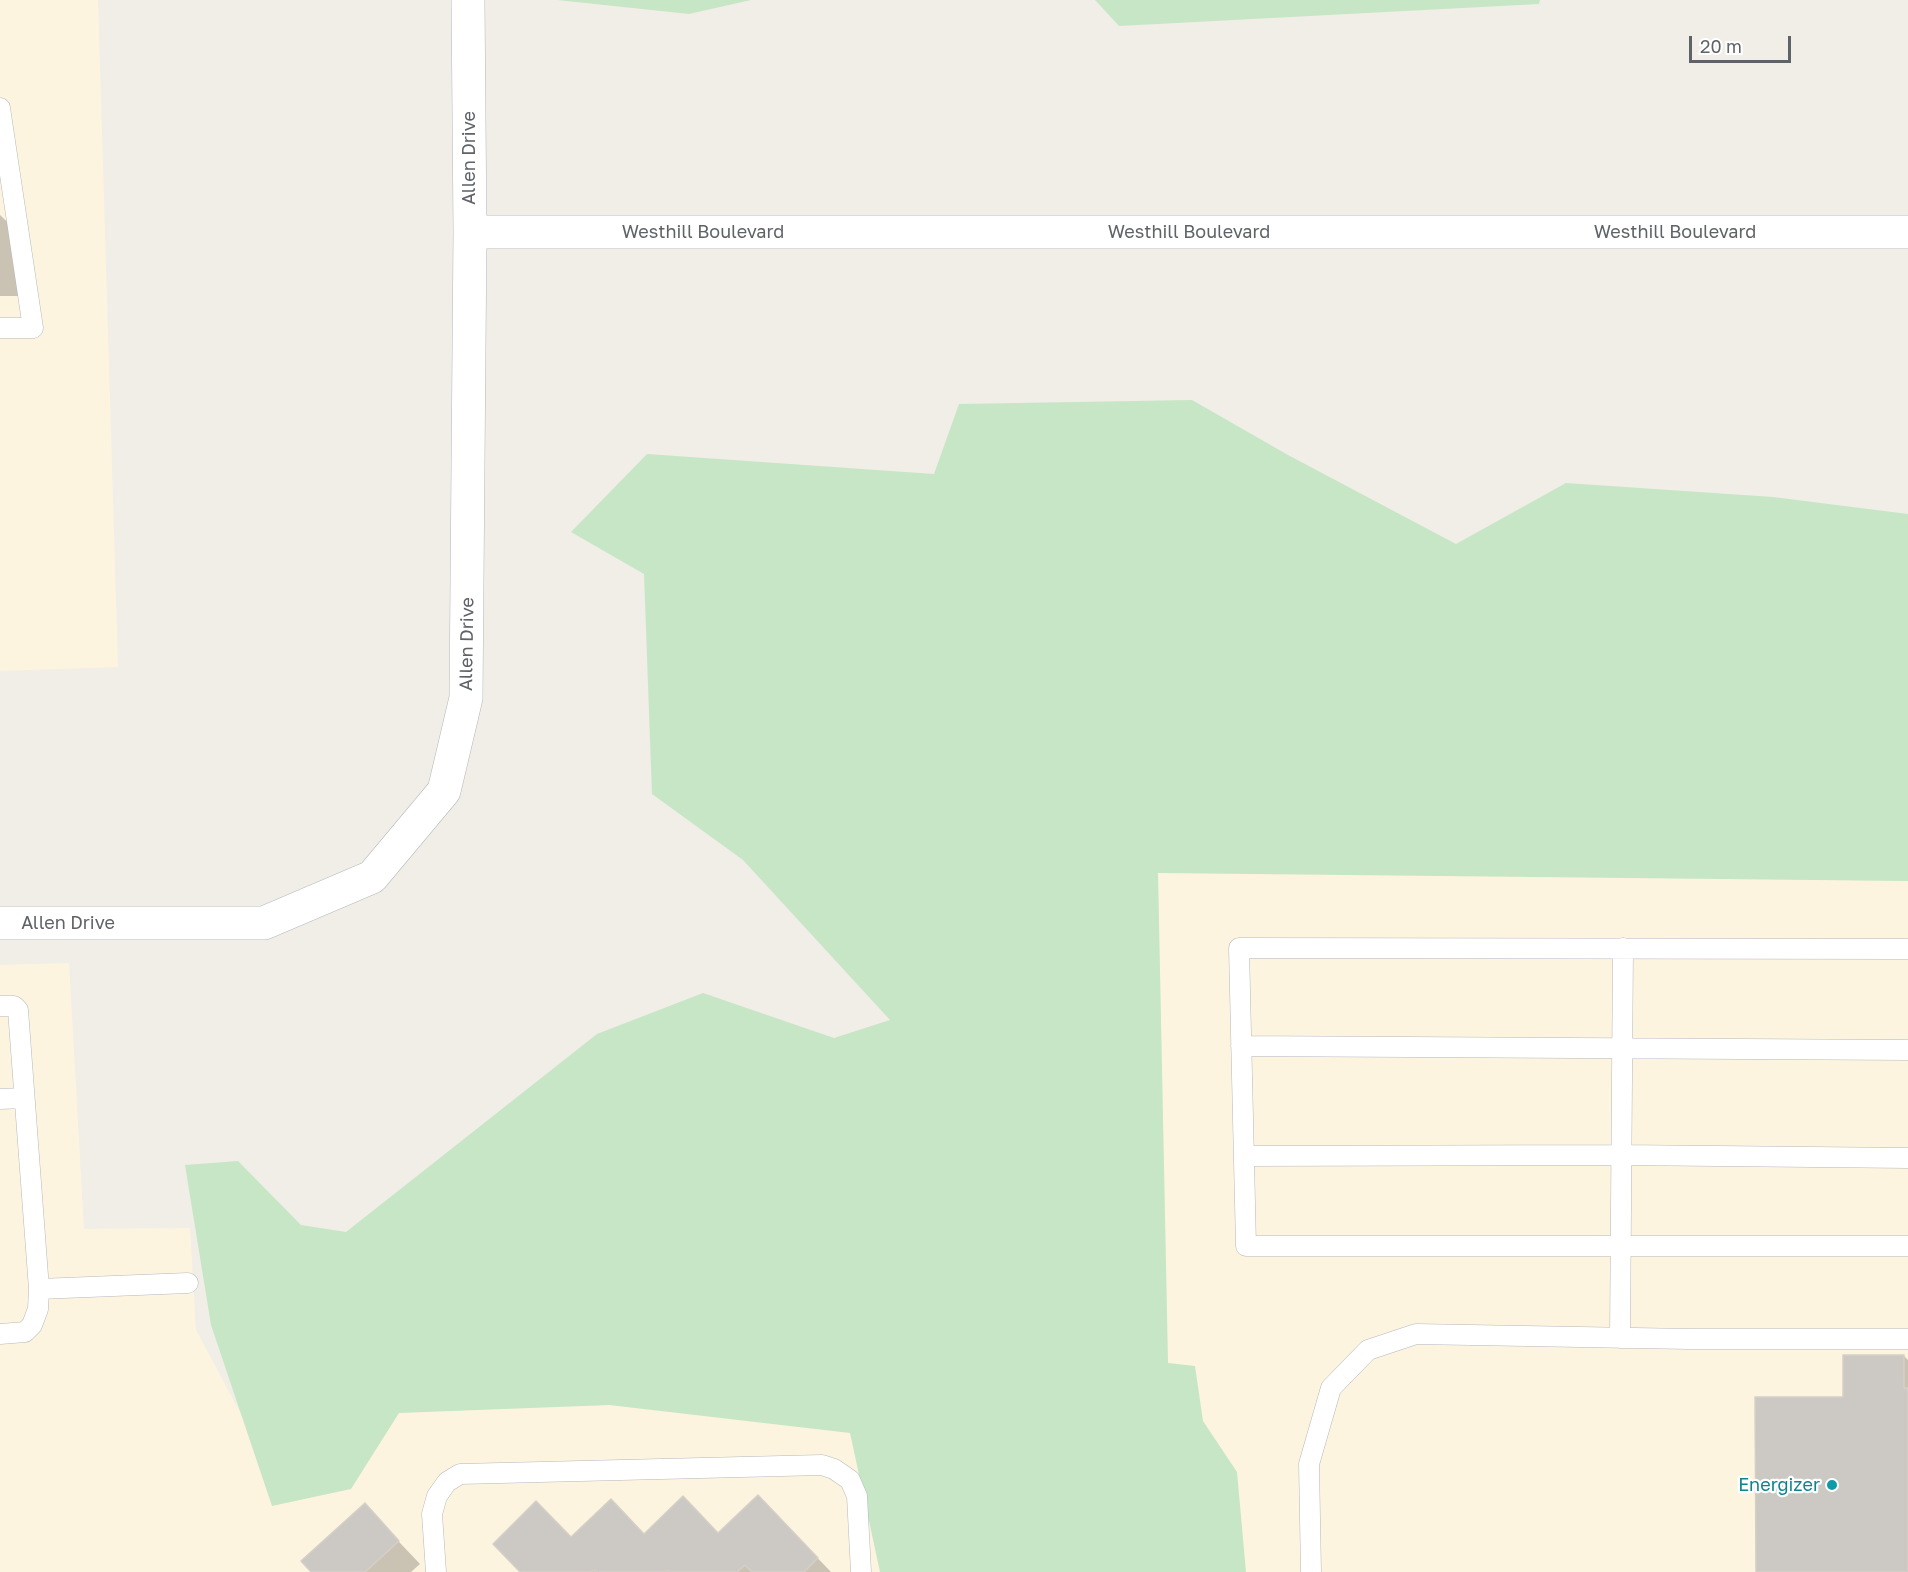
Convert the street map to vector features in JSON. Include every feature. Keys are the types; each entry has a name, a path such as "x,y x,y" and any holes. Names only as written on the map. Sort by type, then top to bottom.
{"street":[{"name":"Allen Drive","path":"0,923 264,923 372,878 444,791 466,698 470,232 468,0"},
{"name":"Westhill Boulevard","path":"470,232 1908,232"}],"lane":[{"path":"0,108 33,328 0,328"},
{"path":"1908,949 1239,948 1246,1246 1908,1246"},
{"path":"1620,1338 1623,948"},
{"path":"0,1006 14,1006 18,1010 39,1289 38,1309 32,1325 25,1332 0,1334"},
{"path":"1241,1046 1908,1050"},
{"path":"0,1099 24,1098"},
{"path":"1244,1156 1621,1155 1908,1158"},
{"path":"39,1289 188,1283"},
{"path":"1311,1572 1309,1464 1331,1388 1368,1350 1416,1334 1620,1338 1908,1339"},
{"path":"436,1572 432,1514 437,1496 447,1482 460,1474 822,1465 834,1469 850,1480 857,1496 861,1572"}],"shaded area":[{"path":"0,0 98,0 118,667 0,671"},
{"path":"1158,872 1908,881 1908,1572 1172,1572"},
{"path":"69,963 84,1229 190,1228 196,1330 243,1418 893,1395 902,1572 0,1572 0,965"}],"green space":[{"path":"557,0 751,0 689,14"},
{"path":"1095,0 1540,0 1539,4 1119,26"},
{"path":"1192,400 1288,455 1456,544 1566,483 1773,497 1908,514 1908,881 1158,873 1168,1363 1195,1366 1203,1421 1237,1472 1246,1572 880,1572 850,1433 609,1405 399,1413 351,1489 272,1506 211,1325 185,1165 238,1161 301,1225 346,1232 597,1034 703,993 834,1038 890,1020 743,860 652,794 644,574 571,532 647,454 934,474 959,404"}],"building":[{"name":"Energizer","path":"1843,1355 1904,1355 1904,1388 1908,1388 1908,1572 1756,1572 1755,1397 1843,1397"},
{"path":"758,1495 818,1558 804,1572 752,1572 745,1565 737,1572 669,1572 667,1570 665,1572 596,1572 594,1570 591,1572 520,1572 493,1544 536,1501 571,1537 611,1499 644,1534 683,1496 718,1533"},
{"path":"365,1503 399,1541 365,1572 311,1572 301,1561"}],"place":[{"name":"Energizer","path":"1832,1485"}]}
